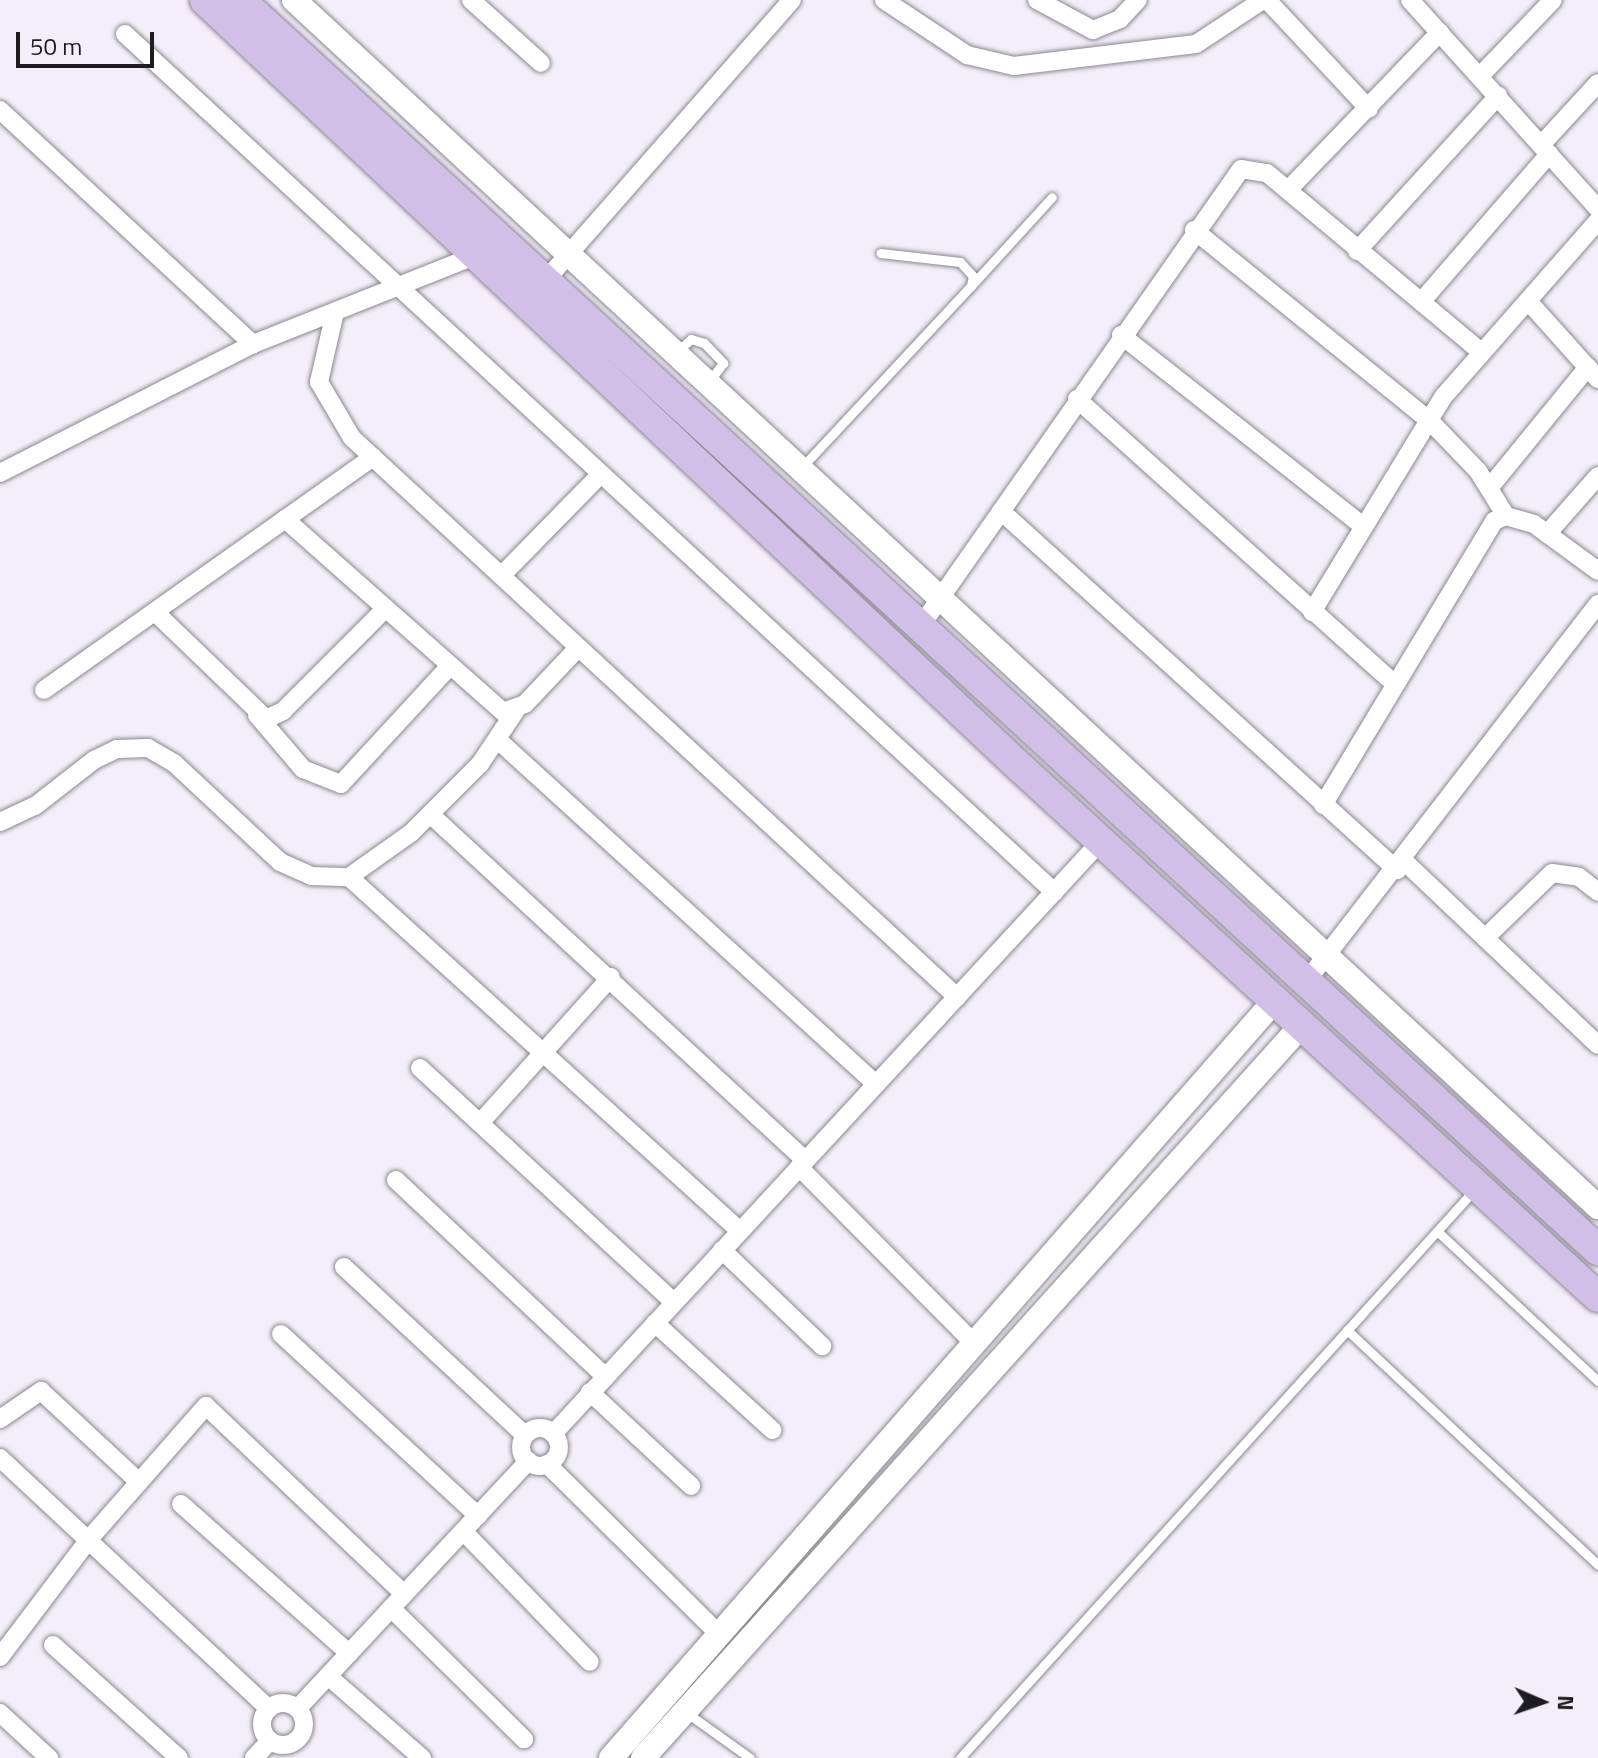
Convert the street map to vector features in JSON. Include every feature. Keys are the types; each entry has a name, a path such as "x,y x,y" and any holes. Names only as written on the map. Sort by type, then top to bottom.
{"main road":[{"path":"205,0 1101,841 1598,1297"},
{"path":"240,0 1598,1250"},
{"path":"1288,1013 1309,987"}],"street":[{"path":"294,0 573,251 1598,1207"},
{"path":"471,0 541,63"},
{"path":"545,281 792,0"},
{"path":"884,0 967,55 1014,66 1196,44 1265,0 1369,109"},
{"path":"1037,0 1093,30 1120,19 1138,0"},
{"path":"1410,0 1598,209"},
{"path":"1480,76 1553,0"},
{"path":"1288,190 1440,32"},
{"path":"125,34 1054,892"},
{"path":"1421,302 1598,83"},
{"path":"1357,251 1498,96"},
{"path":"0,110 253,344"},
{"path":"920,627 1194,230 1241,169 1267,173 1481,352"},
{"path":"1312,612 1429,420 1481,352 1598,221"},
{"path":"1194,230 1429,420 1490,487 1506,516 1547,534 1598,571"},
{"path":"0,473 253,344 479,254"},
{"path":"1490,487 1593,373 1528,301"},
{"path":"335,312 319,382 327,406 373,457 957,997"},
{"path":"1121,335 1363,526"},
{"path":"1077,399 1395,684"},
{"path":"44,690 373,457"},
{"path":"502,575 601,474"},
{"path":"1547,534 1598,476"},
{"path":"1001,511 1323,805 1485,938 1598,1045"},
{"path":"1323,805 1485,533 1506,516"},
{"path":"285,519 492,706 516,710"},
{"path":"1309,987 1329,954 1400,866 1598,604"},
{"path":"257,715 283,711 385,609"},
{"path":"155,612 257,715 303,769 341,784 449,667"},
{"path":"0,822 35,806 94,760 117,749 148,748 174,763 280,862 311,876 349,877 430,814 499,741 516,710 578,648"},
{"path":"499,741 876,1084"},
{"path":"430,814 611,977 802,1164 976,1345"},
{"path":"344,1267 525,1435 553,1434 1101,841"},
{"path":"1485,938 1552,873 1579,877 1598,892"},
{"path":"349,877 545,1050 740,1231"},
{"path":"480,1123 611,977"},
{"path":"611,1758 976,1345 1288,1013"},
{"path":"643,1758 1288,1013"},
{"path":"420,1068 674,1302"},
{"path":"396,1180 605,1376"},
{"path":"722,1250 822,1346"},
{"path":"655,1323 772,1430"},
{"path":"281,1334 478,1516"},
{"path":"0,1419 41,1391 139,1482"},
{"path":"590,1392 691,1486"},
{"path":"0,1657 90,1538 206,1406 404,1594"},
{"path":"547,1464 559,1451 553,1434"},
{"path":"525,1435 521,1448 528,1461"},
{"path":"0,1458 90,1538 269,1709 298,1708 528,1461"},
{"path":"528,1461 547,1464 719,1634"},
{"path":"181,1504 349,1653"},
{"path":"463,1531 590,1662"},
{"path":"391,1608 524,1739"},
{"path":"53,1645 179,1758"},
{"path":"328,1676 422,1758"},
{"path":"254,1758 281,1749 301,1734 298,1708"},
{"path":"269,1709 263,1729 281,1749"},
{"path":"0,1713 49,1758"}],"lane":[{"path":"802,467 1052,197"},
{"path":"881,253 960,262 973,276 971,286"},
{"path":"960,1758 1477,1187"},
{"path":"1437,1231 1598,1381"},
{"path":"1347,1330 1598,1565"},
{"path":"686,1712 750,1758"}]}
